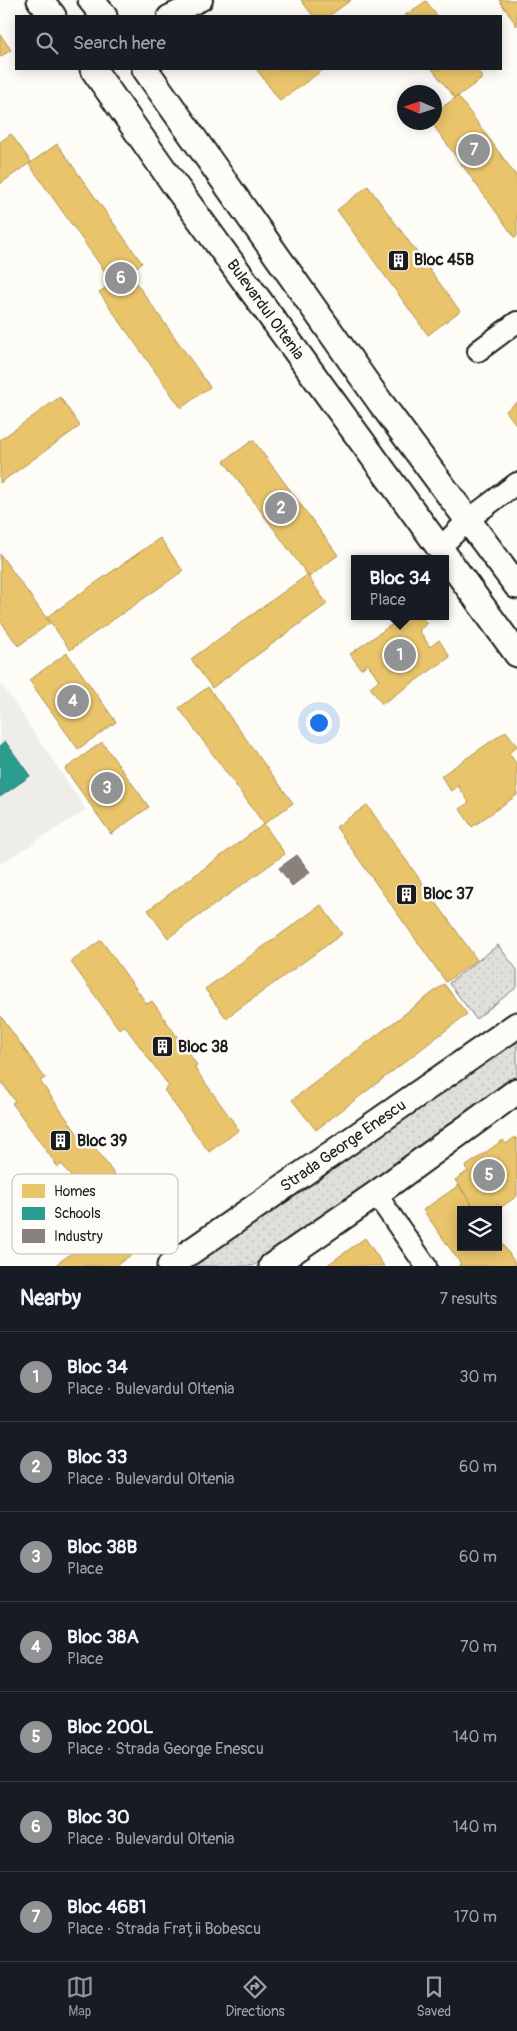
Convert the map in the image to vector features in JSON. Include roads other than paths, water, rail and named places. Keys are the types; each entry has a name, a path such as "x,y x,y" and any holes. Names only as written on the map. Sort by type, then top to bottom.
{"street":[{"path":"40,0 52,15"},
{"path":"92,0 103,15"},
{"path":"170,15 202,0"},
{"name":"Bulevardul Oltenia","path":"94,70 180,192 445,555"},
{"path":"146,70 380,402 469,519 517,586"},
{"path":"478,351 517,322"},
{"path":"440,548 469,519 517,482"},
{"name":"Bulevardul Oltenia","path":"449,560 517,654"},
{"name":"Strada George Enescu","path":"170,1266 517,1025"},
{"path":"272,1266 376,1194 517,1091"},
{"path":"376,1194 426,1266"}],"place":[{"name":"Bloc 46B1","path":"474,150"},
{"name":"Bloc 45B","path":"398,260"},
{"name":"Bloc 30","path":"121,278"},
{"name":"Bloc 33","path":"281,508"},
{"name":"Bloc 34","path":"400,655"},
{"name":"Bloc 38A","path":"73,701"},
{"name":"Bloc 38B","path":"107,788"},
{"name":"Bloc 37","path":"407,894"},
{"name":"Bloc 38","path":"162,1047"},
{"name":"Bloc 39","path":"61,1141"},
{"name":"Bloc 200L","path":"489,1175"}]}
